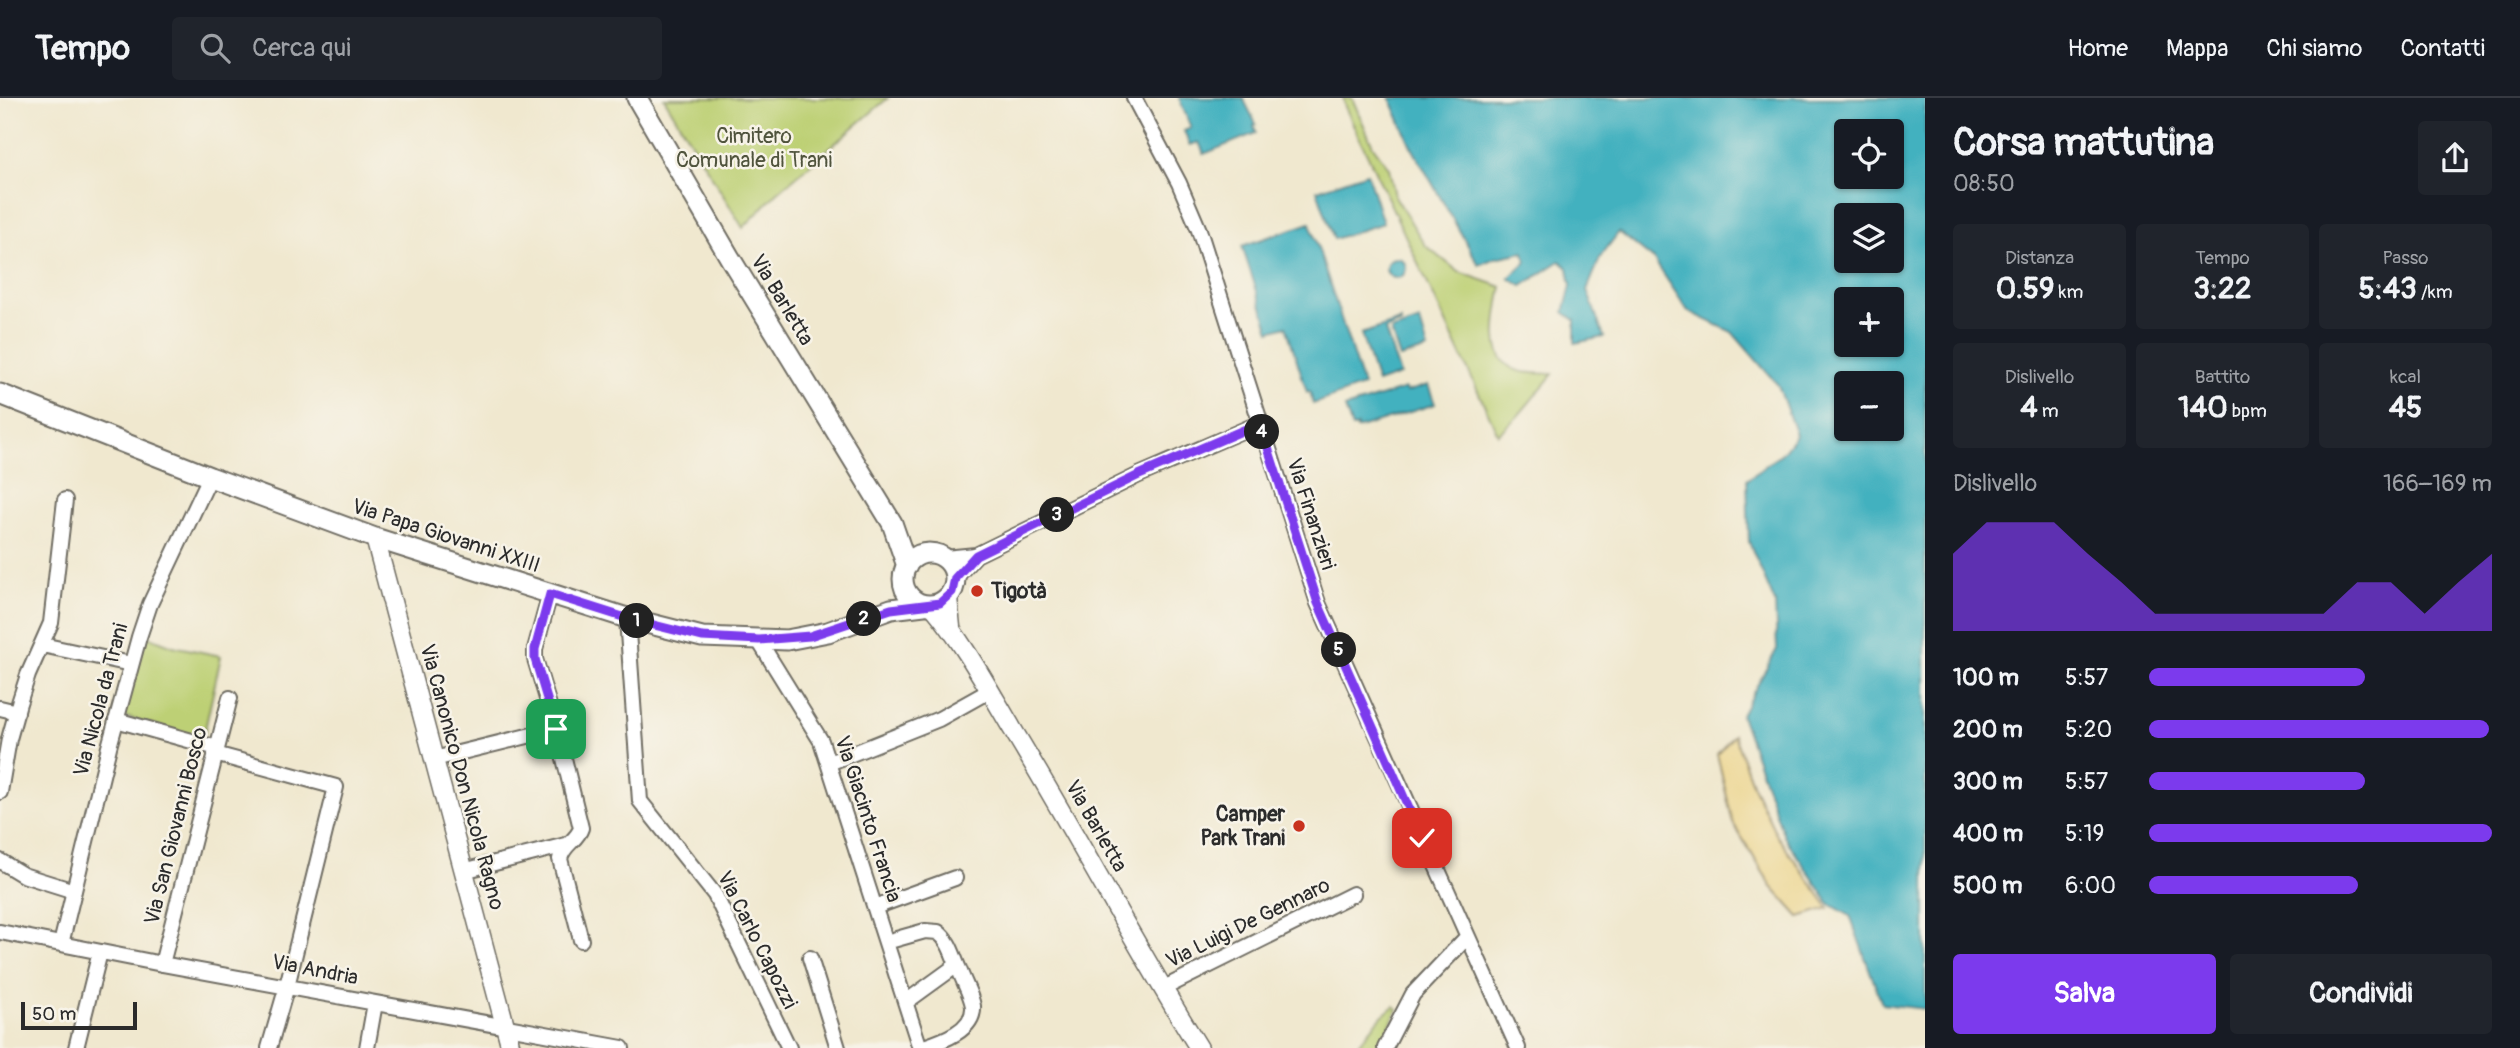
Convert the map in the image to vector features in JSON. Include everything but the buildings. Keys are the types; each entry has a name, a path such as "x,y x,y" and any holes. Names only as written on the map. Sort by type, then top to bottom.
{"main road":[{"name":"Via Barletta","path":"637,98 730,258 892,523 907,566 904,574 905,590 910,597 935,603"},
{"name":"Via Papa Giovanni XXIII","path":"0,394 210,477 375,538 626,618 702,637 759,640 810,636 891,609 935,603"},
{"name":"Via Barletta","path":"892,523 924,554"},
{"path":"907,566 917,556 924,554 931,553 945,558 954,570 952,592 935,603"},
{"path":"891,609 905,590"}],"street":[{"name":"Via Finanzieri","path":"1134,98 1189,205 1318,603 1518,1048"},
{"path":"945,558 976,555 1139,475 1260,423"},
{"name":"Via Nicola da Trani","path":"61,944 116,720 150,604 210,477"},
{"path":"0,792 17,712 28,675 47,635 53,612 65,500"},
{"name":"Via Canonico Don Nicola Ragno","path":"375,538 510,1048"},
{"path":"955,578 976,555"},
{"path":"463,871 566,845 577,837 581,828 535,659 535,649 550,594"},
{"name":"Via Barletta","path":"935,603 1041,776 1162,989 1199,1048"},
{"name":"Via Carlo Capozzi","path":"626,618 640,802 715,895 789,1048"},
{"name":"Via Giacinto Francia","path":"759,640 816,731 829,763 886,942 906,1002 920,1048 951,1035 970,1019 972,1005 957,965 949,944 937,932 925,931 886,942"},
{"path":"42,645 131,664"},
{"path":"829,763 939,719 989,691"},
{"name":"Via San Giovanni Bosco","path":"162,964 230,698"},
{"path":"0,708 17,712"},
{"path":"116,720 336,787 269,1048"},
{"path":"434,759 556,729"},
{"path":"566,845 560,859 581,940"},
{"path":"0,861 23,875 74,891"},
{"path":"875,907 955,878"},
{"name":"Via Luigi De Gennaro","path":"1162,989 1353,894"},
{"name":"Via Andria","path":"0,932 622,1048"},
{"path":"1385,1048 1413,994 1467,937"},
{"path":"76,1048 100,952"},
{"path":"810,958 838,1048"},
{"path":"906,1002 957,965"},
{"path":"368,1048 375,1003"}],"green space":[{"name":"Cimitero Comunale di Trani","path":"664,98 888,98 777,193 743,228"},
{"path":"1343,98 1352,98 1373,146 1389,168 1395,196 1425,245 1459,272 1502,287 1496,322 1497,347 1501,358 1508,366 1519,371 1553,374 1518,416 1498,434 1345,107"},
{"path":"145,635 173,646 221,656 203,739 122,716"},
{"path":"1394,1006 1398,1009 1379,1048 1355,1048 1382,1016"}],"sand":[{"path":"1734,735 1753,786 1777,836 1829,908 1799,917 1772,887 1733,823 1717,754"}],"water":[{"path":"1179,98 1243,98 1256,124 1256,133 1204,154 1199,142 1190,145 1184,131 1191,128"},
{"path":"1390,98 1925,98 1925,1009 1882,1004 1850,916 1830,904 1784,836 1741,715 1777,649 1775,603 1749,542 1747,480 1782,453 1796,435 1778,385 1732,332 1688,311 1654,260 1619,232 1601,256 1587,290 1604,337 1575,343 1575,320 1564,312 1571,286 1568,268 1560,261 1522,286 1509,278 1526,262 1524,252 1495,258 1479,265 1411,146"},
{"path":"1367,173 1383,223 1334,239 1317,190"},
{"path":"1310,223 1363,386 1313,404 1286,326 1270,331 1242,246"},
{"path":"1396,258 1403,261 1406,268 1403,275 1396,278 1389,275 1386,268 1389,261"},
{"path":"1401,321 1385,330 1400,375 1377,383 1361,334"},
{"path":"1420,321 1428,349 1400,358 1391,331"},
{"path":"1428,385 1435,404 1357,429 1357,426 1352,428 1345,408 1405,389 1406,392"}],"place":[{"name":"Tigotà","path":"977,591"},
{"name":"Camper Park Trani","path":"1299,826"}],"route":[{"path":"556,729 535,659 535,649 550,594 626,618 720,640 788,640 828,632 891,609 940,603 948,598 955,585 955,578 976,555 1139,475 1260,423 1318,603 1422,838"}]}
